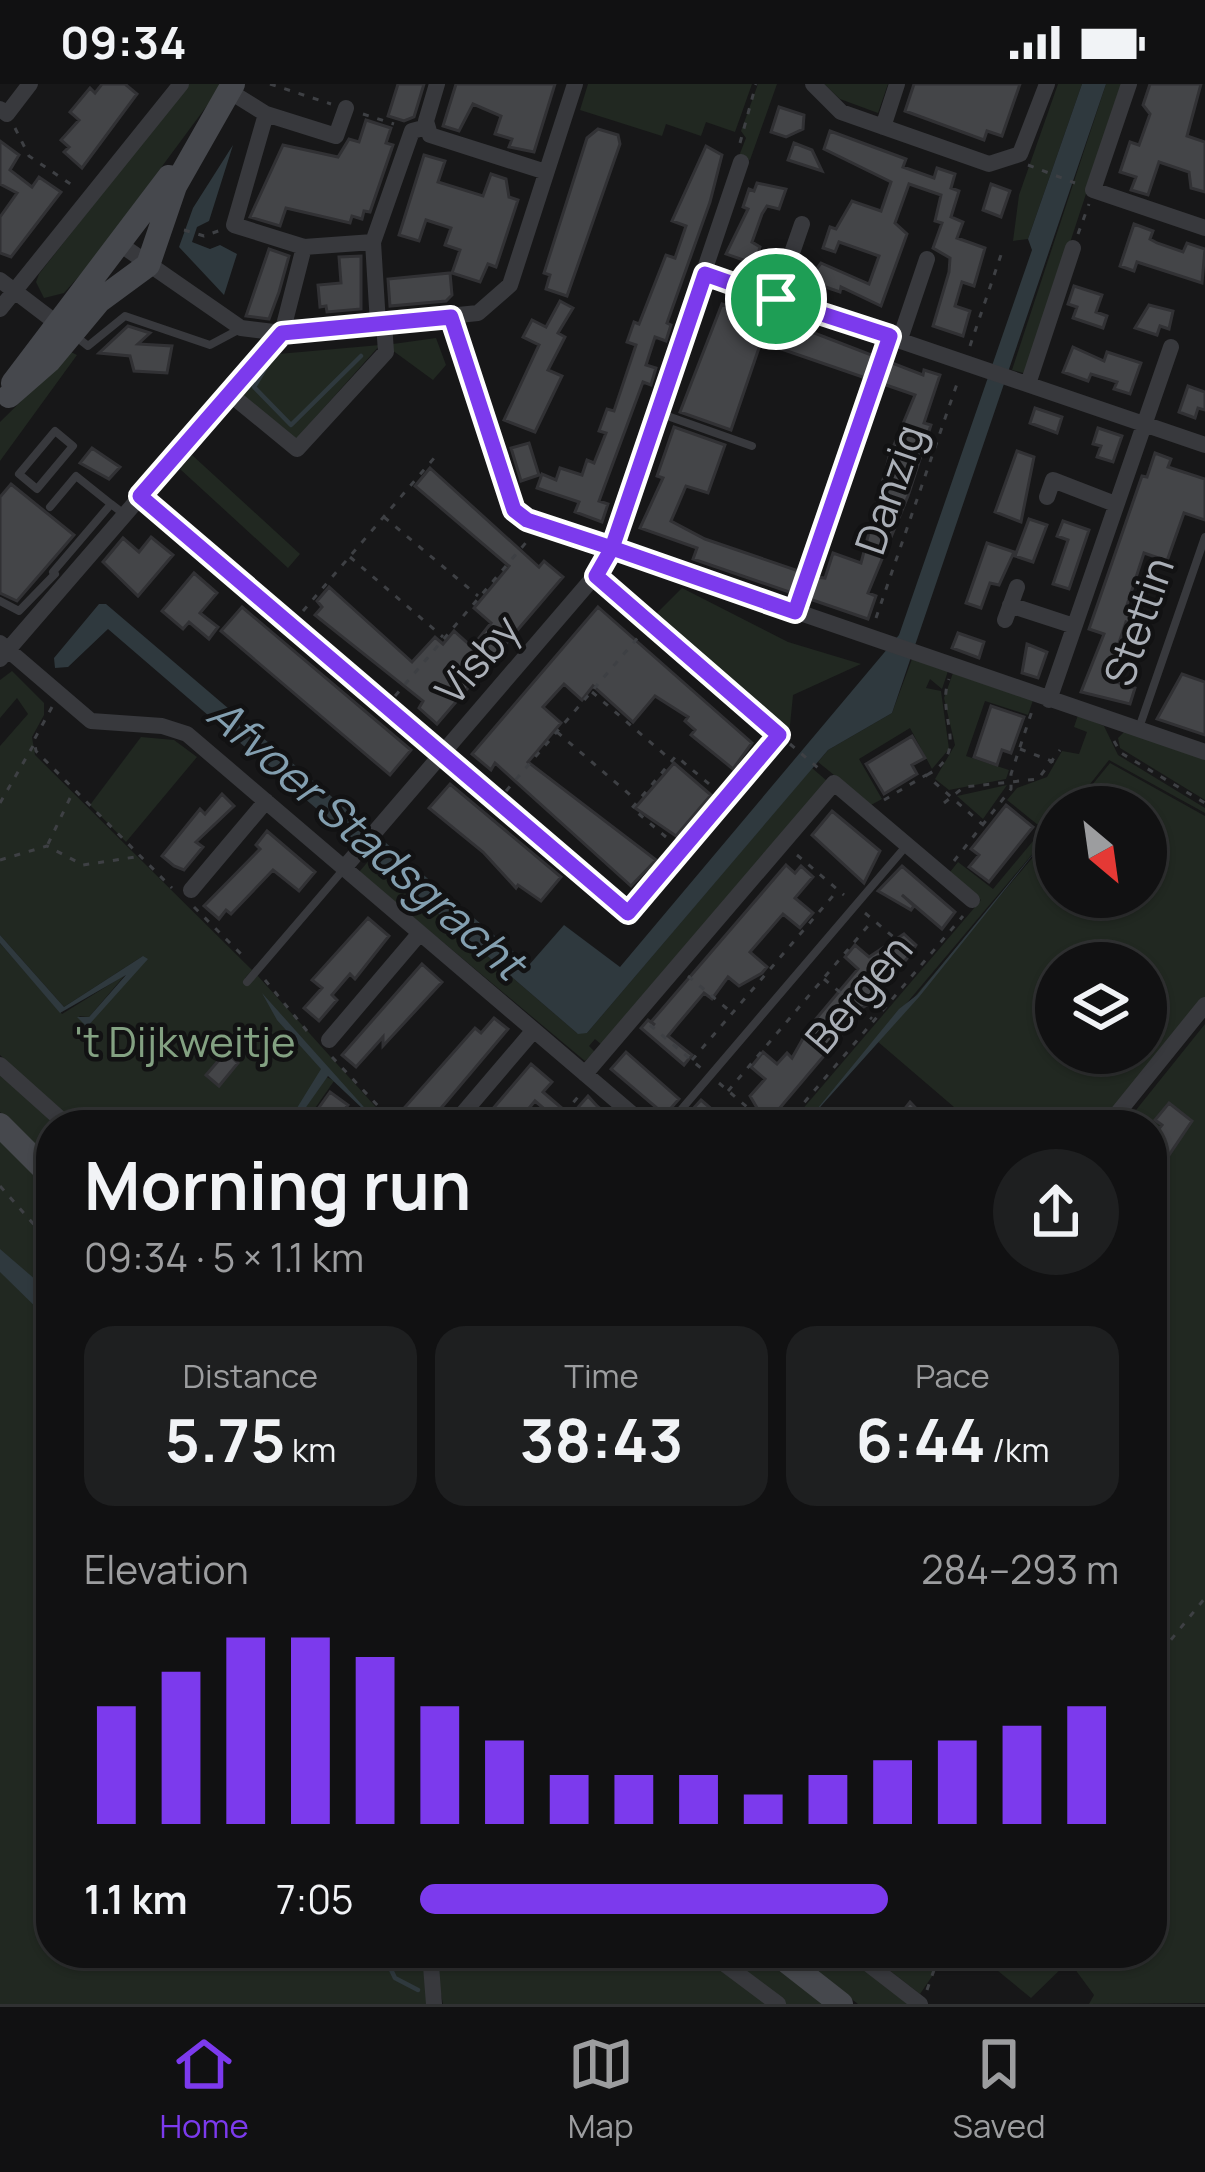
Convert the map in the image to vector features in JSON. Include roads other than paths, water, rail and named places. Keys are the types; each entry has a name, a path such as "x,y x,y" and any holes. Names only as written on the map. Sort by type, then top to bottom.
{"main road":[{"path":"63,328 148,265 170,198 231,88"},
{"path":"4,401 63,328 117,242 192,153"},
{"path":"0,1125 36,1161"},
{"path":"795,1968 841,2004"}],"street":[{"path":"4,112 30,84"},
{"path":"0,308 7,285 89,199 181,84"},
{"path":"437,84 427,128 430,135 546,172"},
{"path":"117,242 241,328 282,333 478,313 506,291 575,84"},
{"path":"813,84 833,107 989,164 1010,162 1029,141 1047,84"},
{"path":"883,127 897,84"},
{"path":"1129,84 1088,188 1205,228"},
{"path":"231,88 266,114 336,136 346,108"},
{"path":"266,114 234,225 304,247 373,242 379,237 412,131 427,128"},
{"name":"Visby","path":"348,864 596,576 612,548 741,162"},
{"path":"776,299 802,224"},
{"path":"230,394 297,449 386,352 373,242"},
{"path":"304,247 282,333 140,496 118,509 2,651 94,722 177,728 348,864 420,933 627,1110"},
{"path":"1025,382 1073,248"},
{"path":"895,337 927,259"},
{"path":"705,274 1205,445"},
{"path":"7,285 63,328"},
{"path":"451,317 514,510 527,520 1205,752"},
{"name":"Stettin","path":"1043,697 1074,626 1171,346"},
{"name":"Stettin","path":"1047,496 1053,480 1115,504"},
{"path":"140,496 625,910 782,738 596,576"},
{"name":"Stettin","path":"1010,604 1074,626"},
{"path":"588,1077 832,780 972,900"},
{"path":"191,890 266,801"},
{"path":"322,1043 420,933"},
{"path":"1120,1110 1205,1005"},
{"path":"466,1110 534,1030"},
{"path":"0,1065 50,1110"},
{"path":"431,1968 434,2004"},
{"path":"730,1968 778,2004"},
{"path":"873,1968 916,2001"}],"lane":[{"path":"63,328 88,346 125,316 210,345 241,328"},
{"path":"658,412 752,446"},
{"path":"55,431 73,446 46,479 38,489 19,475 55,431"},
{"path":"50,507 76,476 118,509"},
{"path":"46,479 62,493"},
{"name":"Stettin","path":"1138,729 1205,537"},
{"path":"0,601 19,611 59,578"},
{"path":"681,1110 908,844"},
{"path":"247,982 348,864"}],"water":[{"name":"Afvoer Stadsgracht","path":"1082,84 1106,84 892,713 828,750 587,1033 578,1034 108,629 68,667 55,668 54,658 99,604 106,604 529,965 564,925 620,967 899,635 1032,250 1028,239"},
{"path":"233,145 209,221 197,227 192,242 210,249 220,245 237,254 224,295 179,247 193,208"},
{"path":"1035,852 919,997 816,1110 899,1009 917,995"},
{"path":"0,935 64,1007 143,956 148,959 87,1027 77,1017 89,1017 126,975 60,1013 0,943"},
{"path":"262,993 367,1110 328,1076 304,1110 296,1110 321,1069 277,1020"},
{"path":"0,1249 36,1280 36,1307 0,1272"}],"waterway":[{"path":"270,360 254,387 291,425 361,356"},
{"path":"390,1968 395,1978 418,1990"}],"park label":[{"name":"'t Dijkweitje","path":"185,1041"}]}
